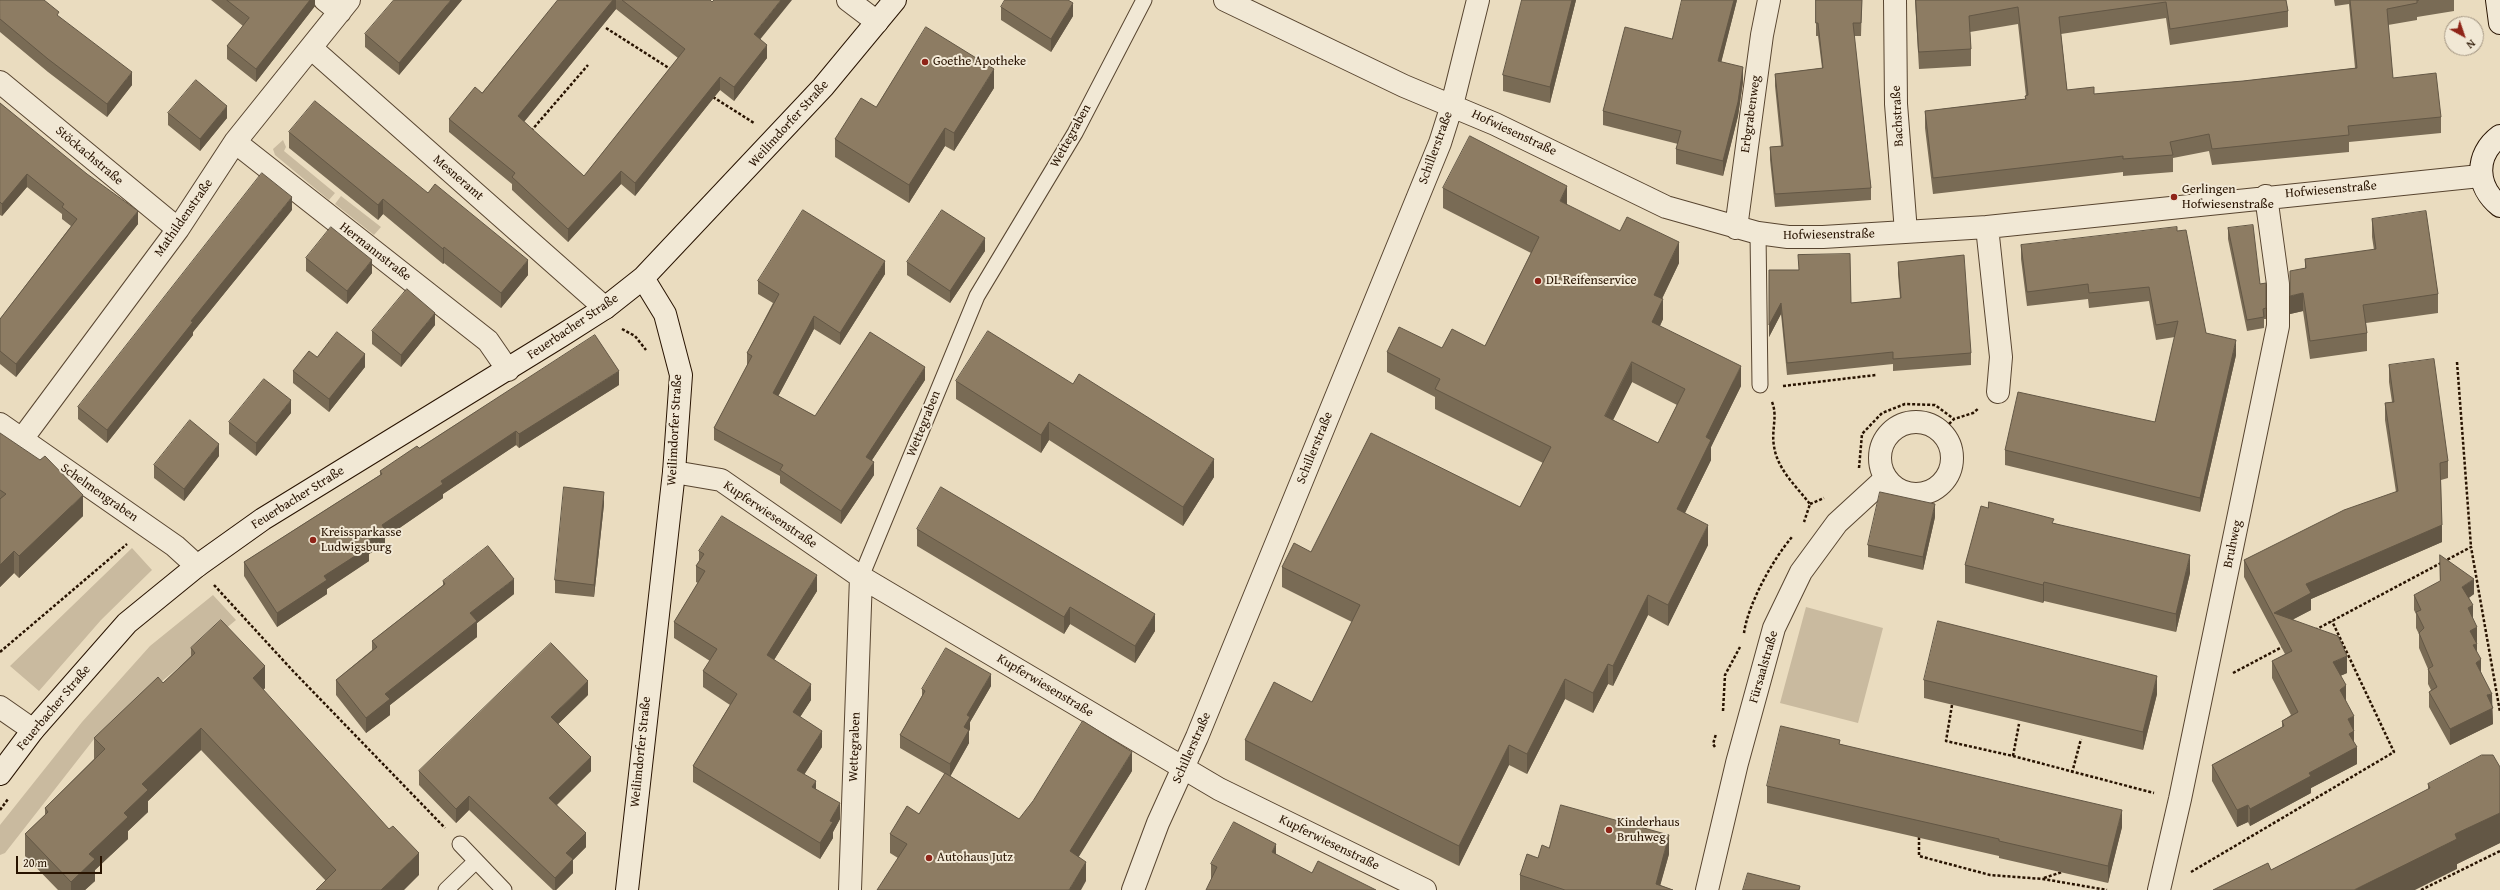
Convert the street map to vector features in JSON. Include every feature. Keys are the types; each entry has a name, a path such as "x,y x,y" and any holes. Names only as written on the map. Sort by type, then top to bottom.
{"street":[{"path":"848,0 877,22"},
{"name":"Weilimdorfer Straße","path":"626,890 674,472 681,375 665,314 643,278 777,137 895,0"},
{"name":"Hofwiesenstraße","path":"1225,0 1404,86 1452,105 1666,207 1758,233 1788,237 1822,237 1987,227 2266,196 2480,176"},
{"name":"Schillerstraße","path":"1133,890 1158,823 1184,768 1440,143 1452,105 1478,0"},
{"name":"Erbgrabenweg","path":"1736,228 1768,0"},
{"name":"Bachstraße","path":"1895,0 1896,104 1906,232"},
{"path":"2497,0 2500,23"},
{"name":"Mathildenstraße","path":"22,439 178,229 235,142 311,48 338,4"},
{"name":"Mesneramt","path":"311,48 605,308"},
{"name":"Stöckachstraße","path":"0,82 178,229"},
{"path":"2500,136 2492,142 2484,152 2480,176 2484,188 2490,198 2500,206"},
{"name":"Hermannstraße","path":"235,142 488,341 508,370"},
{"name":"Bruhweg","path":"2159,890 2180,799 2278,326 2278,284 2266,196"},
{"path":"1987,227 2001,357 1998,392"},
{"name":"Feuerbacher Straße","path":"0,774 33,730 127,624 197,566 263,519 508,370 605,308 643,278"},
{"path":"1909,422 1948,425 1952,449 1951,469 1939,486 1921,494 1901,491 1886,478 1880,461 1882,443 1893,429 1909,422"},
{"name":"Schelmengraben","path":"0,424 146,526 197,566"},
{"name":"Kupferwiesenstraße","path":"674,472 721,480 861,577 1184,768 1219,788 1425,890"},
{"name":"Fürsaalstraße","path":"1707,890 1737,763 1774,628 1800,572 1837,523 1886,478"},
{"name":"Wettegraben","path":"850,890 861,577"},
{"path":"0,707 33,730"}],"lane":[{"name":"Wettegraben","path":"861,577 977,296 1074,133 1144,0"},
{"path":"1758,233 1762,387"},
{"path":"460,844 504,890"},
{"path":"446,890 476,861"}],"path":[{"path":"606,28 673,71"},
{"path":"527,135 588,65"},
{"path":"706,92 777,137"},
{"path":"2457,362 2471,547 2500,712"},
{"path":"1762,387 1876,374"},
{"path":"1762,387 1771,397 1775,410 1773,445 1780,466 1810,504"},
{"path":"1854,473 1859,468 1862,434 1882,413 1905,404 1922,403 1935,405 1948,425 1973,413 1998,392"},
{"path":"1810,504 1828,497"},
{"path":"1803,525 1810,504"},
{"path":"0,652 146,526"},
{"path":"1743,638 1746,618 1768,572 1780,551 1794,535"},
{"path":"2312,631 2471,547"},
{"path":"197,566 293,671 460,844"},
{"path":"2188,874 2394,752 2332,621"},
{"path":"2203,689 2291,642"},
{"path":"1721,717 1725,675 1742,644"},
{"path":"1952,705 1946,741 2014,756 2072,773 2180,799"},
{"path":"2014,756 2019,724"},
{"path":"1717,730 1713,744 1724,760 1737,763"},
{"path":"2072,773 2081,739"},
{"path":"1919,837 1919,856 1990,875 2043,879 2107,890"},
{"path":"2421,890 2500,851"},
{"path":"2043,879 2062,872"}],"shaded area":[{"path":"283,140 286,147 284,151 335,193 329,200 275,155 273,149"},
{"path":"341,196 381,227 374,235 335,204"},
{"path":"132,548 152,570 101,620 39,691 10,666"},
{"path":"213,595 236,620 98,734 5,853 0,855 0,825 82,722 150,646"},
{"path":"1806,607 1883,628 1858,723 1780,703"}],"building":[{"path":"0,0 44,0 59,12 57,15 132,72 107,104 48,59 0,19"},
{"path":"227,0 310,0 256,69 227,46 249,18"},
{"path":"394,0 451,0 399,63 365,34"},
{"path":"558,0 613,0 518,116 584,176 685,49 622,0 710,0 712,2 714,0 781,0 754,34 767,45 734,87 720,77 635,183 621,171 568,229 512,177 515,173 449,119 475,87 482,93"},
{"path":"1005,0 1068,0 1073,3 1051,39 1001,7"},
{"path":"1522,0 1572,0 1550,87 1503,75"},
{"path":"1682,0 1734,0 1718,61 1743,67 1738,102 1723,161 1676,149 1681,131 1603,111 1625,27 1672,39"},
{"path":"1816,0 1862,0 1861,23 1853,23 1871,188 1775,194 1770,147 1783,146 1775,74 1823,68 1818,23 1816,23"},
{"path":"1916,0 2286,0 2288,11 2170,29 2166,2 2059,17 2067,90 2094,87 2094,94 2243,81 2357,68 2350,0 2417,0 2417,3 2387,9 2393,78 2436,73 2441,117 2348,126 2349,135 2212,149 2209,134 2170,142 2173,155 2123,159 2123,156 1933,178 1925,111 2026,99 2025,96 2028,95 2018,7 1969,16 1971,49 1919,52"},
{"path":"926,27 994,69 954,133 945,128 909,185 835,139 861,98 876,107"},
{"path":"196,80 227,106 200,139 168,113"},
{"path":"315,101 428,193 435,184 528,260 501,293 444,247 443,249 383,199 378,205 289,132"},
{"path":"0,103 87,174 138,211 16,364 0,351 0,319 77,219 62,207 64,204 27,174 2,204 0,202"},
{"path":"1470,136 1567,186 1560,201 1620,231 1627,217 1679,242 1654,295 1663,299 1652,322 1741,366 1706,437 1711,440 1677,509 1708,525 1668,605 1648,595 1613,666 1608,664 1593,693 1565,679 1527,754 1509,745 1459,846 1245,740 1274,682 1312,702 1360,605 1282,567 1294,543 1311,552 1371,433 1520,507 1551,447 1435,389 1440,379 1387,352 1399,327 1442,348 1452,329 1485,346 1539,237 1443,188","holes":["1632,362 1685,389 1658,443 1605,416"]},
{"path":"262,173 292,197 191,321 193,322 107,430 78,407"},
{"path":"803,210 885,261 840,333 814,316 773,393 815,416 870,332 925,367 866,457 874,462 841,511 780,470 783,465 714,428 752,356 747,353 779,294 758,281"},
{"path":"942,210 985,238 950,291 907,262"},
{"path":"2426,211 2438,294 2363,305 2367,333 2310,341 2303,293 2290,296 2290,271 2306,268 2305,259 2376,249 2372,219"},
{"path":"2253,225 2260,284 2266,283 2266,308 2263,309 2264,317 2247,320 2228,228"},
{"path":"331,227 372,260 347,291 306,258"},
{"path":"2177,227 2177,231 2186,230 2206,333 2236,340 2200,498 2005,450 2018,392 2155,422 2178,321 2156,325 2149,287 2089,293 2088,284 2027,292 2021,245"},
{"path":"1850,254 1851,303 1901,298 1898,262 1964,255 1971,353 1893,359 1893,352 1787,363 1781,303 1769,325 1769,270 1799,270 1798,255"},
{"path":"407,289 435,313 401,355 372,331"},
{"path":"988,331 1073,384 1079,374 1214,459 1183,507 1049,422 1041,435 956,381"},
{"path":"337,332 365,354 329,399 293,371 309,351 317,357"},
{"path":"595,335 619,371 519,434 516,431 441,481 443,484 382,525 385,530 366,542 369,547 324,576 327,580 277,613 244,562 382,474 380,471 417,446 419,448"},
{"path":"2434,359 2448,461 2440,463 2442,525 2306,584 2311,593 2274,613 2338,636 2347,656 2333,662 2346,685 2340,690 2354,716 2348,719 2354,731 2349,734 2357,747 2309,773 2311,776 2250,809 2248,805 2237,810 2212,765 2284,726 2282,721 2298,712 2272,661 2292,651 2244,560 2344,510 2398,491 2385,403 2394,402 2389,365"},
{"path":"264,379 291,400 256,443 229,422"},
{"path":"190,420 219,444 184,489 154,465"},
{"path":"0,433 40,460 45,456 83,495 19,556 14,551 0,565 0,499 6,494 0,490"},
{"path":"564,487 604,492 594,585 555,580"},
{"path":"941,487 1155,614 1135,646 1070,607 1064,617 917,529"},
{"path":"1880,492 1935,504 1923,557 1868,545"},
{"path":"1989,502 2054,519 2052,523 2190,555 2176,614 2044,582 2043,585 1965,565 1981,506 1988,508"},
{"path":"722,516 817,575 767,655 811,684 793,712 822,731 797,770 816,781 812,787 840,803 830,821 833,822 820,843 693,766 737,694 703,671 717,649 674,622 705,571 696,566 704,554 699,551"},
{"path":"488,546 514,579 470,613 477,621 385,694 390,699 366,718 336,680 377,647 372,641 445,584 443,581"},
{"path":"2440,555 2474,579 2462,587 2473,605 2468,608 2477,627 2470,631 2477,644 2473,645 2481,659 2476,663 2492,694 2487,695 2493,708 2450,729 2429,692 2437,687 2428,669 2433,666 2419,633 2424,628 2416,612 2421,610 2414,595 2440,581"},
{"path":"221,620 265,666 253,678 389,829 393,826 419,853 381,890 316,890 336,870 201,728 142,784 148,790 124,813 128,817 89,854 95,859 71,882 25,834 48,812 45,808 105,749 94,738 158,677 163,683 195,653 191,648"},
{"path":"1938,621 2157,676 2143,732 1924,680"},
{"path":"551,643 588,681 551,717 591,757 549,798 586,833 566,853 573,859 555,878 469,796 456,809 419,771"},
{"path":"946,648 991,674 967,715 970,717 964,727 969,730 950,764 900,735 925,691 922,689"},
{"path":"1083,721 1132,752 1070,851 1086,862 1069,890 877,890 907,844 890,834 907,806 919,814 945,773 1019,819 1033,801"},
{"path":"1781,726 1840,740 1839,744 2122,810 2108,866 1999,841 1999,839 1767,786"},
{"path":"2482,755 2493,755 2500,767 2500,813 2455,834 2457,839 2354,890 2213,890 2268,863 2271,870 2430,788 2428,784"},
{"path":"1561,805 1669,835 1656,884 1673,890 1565,890 1520,875 1527,854 1538,858 1542,845 1549,848"},
{"path":"1234,822 1276,844 1272,852 1312,873 1318,861 1376,890 1206,890 1217,867 1211,864"},
{"path":"1748,873 1800,886 1799,890 1743,890"}],"place":[{"name":"Goethe Apotheke","path":"925,62"},
{"name":"Gerlingen Hofwiesenstraße","path":"2174,197"},
{"name":"DL Reifenservice","path":"1538,281"},
{"name":"Kreissparkasse Ludwigsburg","path":"313,540"},
{"name":"Kinderhaus Bruhweg","path":"1609,830"},
{"name":"Autohaus Jutz","path":"929,858"}]}
